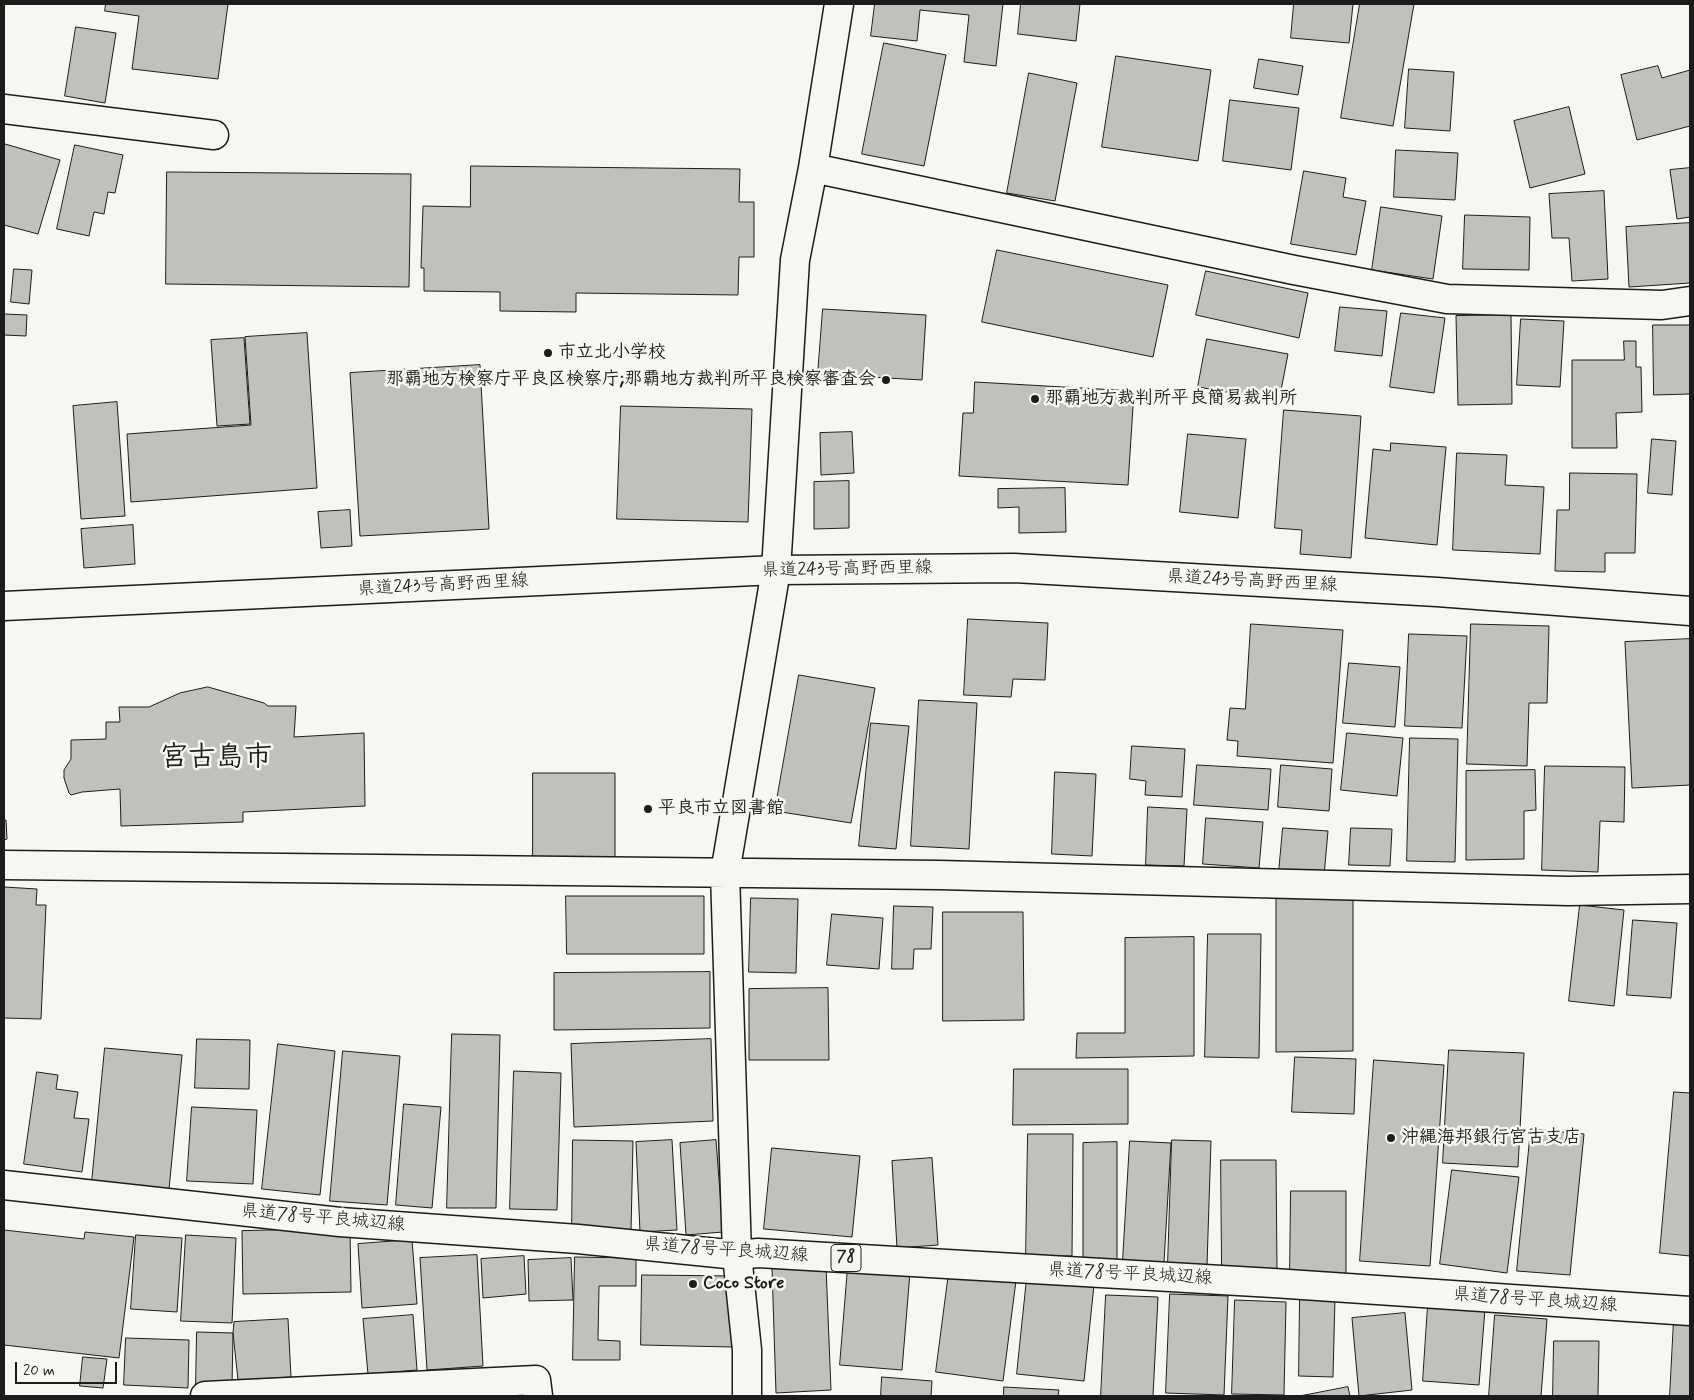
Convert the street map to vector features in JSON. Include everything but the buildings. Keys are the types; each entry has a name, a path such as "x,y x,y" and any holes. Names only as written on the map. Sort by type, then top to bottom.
{"street":[{"path":"747,1396 747,1350 737,1255 725,873 776,570 795,260 813,168 840,4"},
{"path":"4,109 214,135"},
{"path":"813,168 1294,270 1447,299 1662,305 1690,301"},
{"name":"県道243号高野西里線","path":"4,606 776,570 1014,568 1428,592 1690,611"},
{"path":"4,864 939,875 1568,891 1690,889"},
{"name":"県道78号平良城辺線","path":"4,1185 340,1222 578,1238 737,1255 768,1254 1263,1282 1690,1311"},
{"path":"205,1396 536,1380 538,1396"}],"place":[{"name":"市立北小学校","path":"548,353"},
{"name":"那覇地方検察庁平良区検察庁;那覇地方裁判所平良検察審査会","path":"886,380"},
{"name":"那覇地方裁判所平良簡易裁判所","path":"1035,399"},
{"name":"平良市立図書館","path":"648,809"},
{"name":"沖縄海邦銀行宮古支店","path":"1391,1138"},
{"name":"Coco Store","path":"693,1284"}],"district":[{"name":"宮古島市","path":"216,759"}]}
